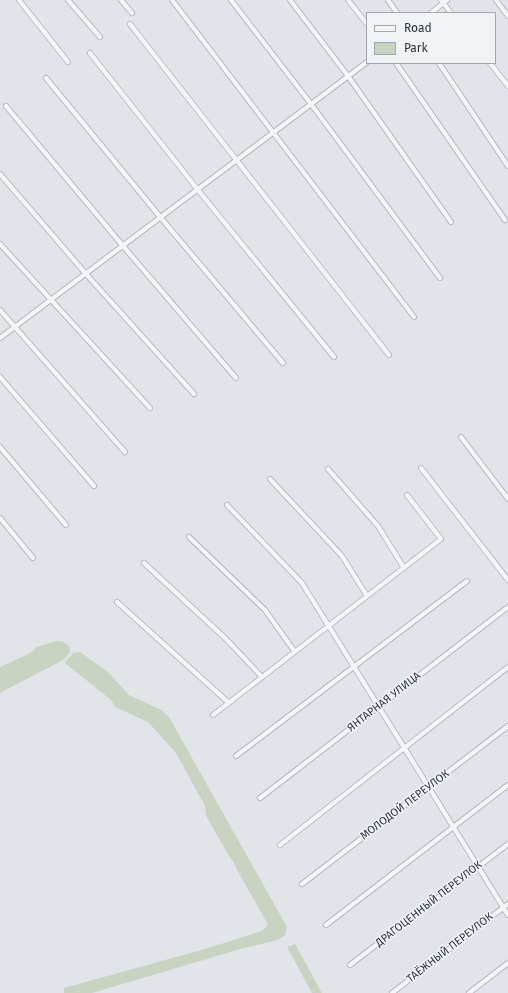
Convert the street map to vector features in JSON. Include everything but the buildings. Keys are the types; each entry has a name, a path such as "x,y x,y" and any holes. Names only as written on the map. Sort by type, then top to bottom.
{"street":[{"path":"19,0 68,62"},
{"path":"68,0 100,36"},
{"path":"121,0 132,13"},
{"path":"172,0 414,317"},
{"path":"231,0 311,104 440,278"},
{"path":"290,0 348,76 451,222"},
{"path":"348,0 366,23"},
{"path":"388,0 396,12"},
{"path":"496,0 508,16"},
{"path":"432,12 444,1 450,12"},
{"path":"130,24 389,355"},
{"path":"90,53 198,190 334,357"},
{"path":"0,338 366,63"},
{"path":"397,64 505,220"},
{"path":"440,64 508,166"},
{"path":"491,64 508,86"},
{"path":"46,78 283,363"},
{"path":"6,106 236,378"},
{"path":"0,174 86,274 194,394"},
{"path":"0,244 150,408"},
{"path":"0,310 125,452"},
{"path":"0,377 94,486"},
{"path":"461,437 508,498"},
{"path":"0,447 66,525"},
{"path":"421,468 508,580"},
{"path":"328,469 378,526 404,568"},
{"path":"270,479 342,556 367,596"},
{"path":"213,715 441,539 407,495"},
{"path":"227,505 302,582 508,915"},
{"path":"0,518 33,558"},
{"path":"189,537 265,610 295,652"},
{"path":"144,563 225,638 262,677"},
{"path":"236,756 467,581"},
{"path":"117,602 229,703"},
{"name":"ЯНТАРНАЯ УЛИЦА","path":"260,798 508,607"},
{"path":"280,845 508,667"},
{"name":"МОЛОДОЙ ПЕРЕУЛОК","path":"302,884 508,726"},
{"path":"326,925 508,785"},
{"name":"ДРАГОЦЕННЫЙ ПЕРЕУЛОК","path":"350,965 508,844"},
{"name":"ТАЁЖНЫЙ ПЕРЕУЛОК","path":"392,993 508,904"},
{"path":"469,993 508,963"}],"green space":[{"path":"56,641 62,641 69,646 70,652 63,660 0,693 0,667 26,655 33,651 36,647"},
{"path":"80,652 108,672 129,695 161,710 169,717 287,927 285,935 278,940 244,948 92,993 64,993 64,988 205,949 262,931 268,925 233,861 206,816 205,806 176,753 148,722 115,707 111,700 65,663 73,653"},
{"path":"295,944 322,993 312,993 287,947"}]}
